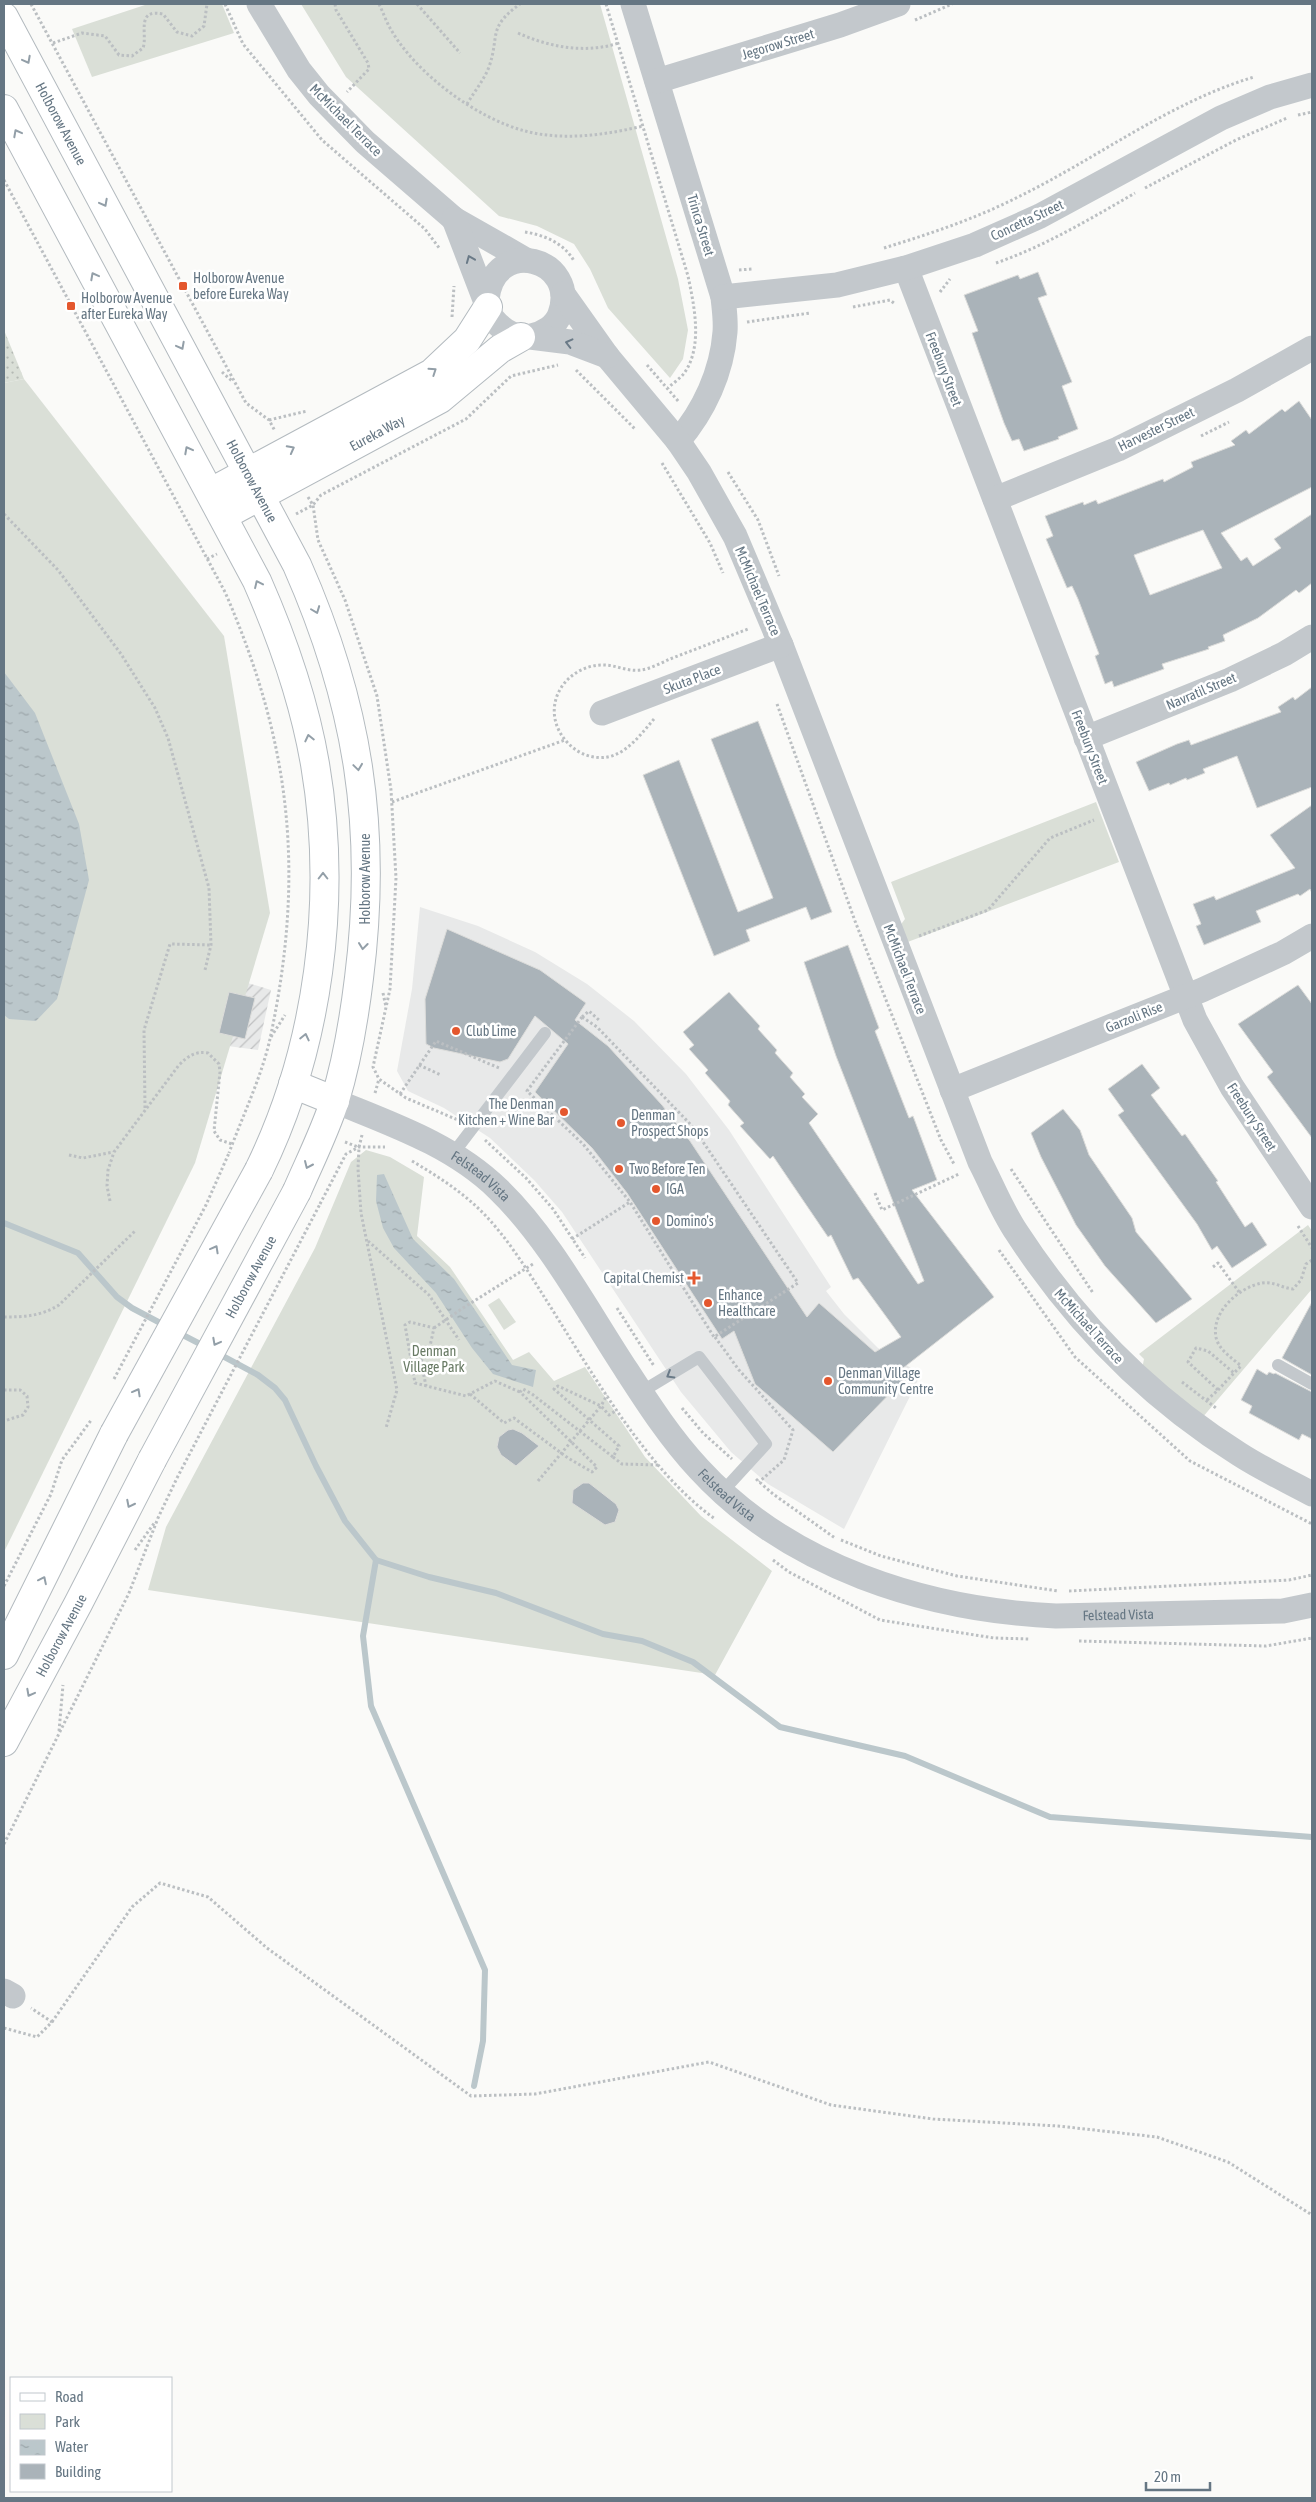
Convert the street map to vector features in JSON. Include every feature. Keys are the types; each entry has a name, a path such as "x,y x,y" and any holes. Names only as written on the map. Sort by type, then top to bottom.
{"main road":[{"name":"Holborow Avenue","path":"4,17 297,566 323,629 342,685 356,747 366,836 364,940 347,1053 335,1101 297,1191 152,1460 4,1742"},
{"path":"4,109 217,504 257,581 278,631 299,692 315,764 323,838 324,904 319,963 308,1024 293,1084 274,1138 258,1170 103,1427 4,1655"},
{"name":"Eureka Way","path":"217,504 254,484 432,373 445,363 467,340 487,303"},
{"name":"Eureka Way","path":"254,484 440,399 500,348 525,337"},
{"name":"Felstead Vista","path":"293,1084 335,1101"}],"street":[{"name":"McMichael Terrace","path":"259,4 299,70 319,96 365,142 454,220 526,260"},
{"name":"Trinca Street","path":"633,4 723,297 725,331 719,366 706,400 678,442"},
{"name":"Jegorow Street","path":"657,81 840,25 895,4"},
{"name":"Concetta Street","path":"723,297 838,285 906,268 975,245 1040,216 1221,118 1270,97 1312,85"},
{"name":"McMichael Terrace","path":"454,220 487,303"},
{"path":"526,260 536,262 554,274 563,294 563,306 559,317 541,334 525,337 509,334 500,327 487,303 488,287 502,267 526,260"},
{"name":"Freebury Street","path":"906,268 1194,1020 1304,1215"},
{"name":"McMichael Terrace","path":"563,294 607,356 678,442 699,472 735,536 770,649 980,1162 1016,1231 1060,1295 1112,1355 1172,1408 1232,1449 1312,1494"},
{"name":"McMichael Terrace","path":"525,337 570,342 607,356"},
{"name":"Harvester Street","path":"995,499 1118,449 1236,390 1312,348"},
{"name":"Navratil Street","path":"1086,738 1230,680 1284,654 1312,637"},
{"name":"Skuta Place","path":"602,713 770,649"},
{"name":"Garzoli Rise","path":"952,1090 1186,997 1283,953 1312,936"},
{"name":"Felstead Vista","path":"335,1101 432,1142 477,1171 498,1188 533,1227 661,1422 700,1470 771,1530 798,1547 856,1575 920,1596 986,1610 1066,1616 1283,1611 1312,1605"}],"lane":[{"path":"452,1155 545,1032"},
{"path":"641,1392 700,1357 766,1444 723,1491"},
{"path":"1278,1365 1312,1384"}],"path":[{"path":"31,4 246,403 269,420 315,408"},
{"path":"52,43 82,33 105,36 120,55 132,56 143,48 145,39 142,27 148,16 154,13 163,14 177,32 192,36 204,26 208,4"},
{"path":"225,4 243,44 322,140 425,230 444,255"},
{"path":"335,4 336,10 368,63 369,70 347,92"},
{"path":"379,4 390,29 408,52 433,78 467,104 524,131 544,134 609,133 642,126"},
{"path":"417,4 460,53"},
{"path":"467,104 488,68 498,23 520,4"},
{"path":"606,4 688,276 695,311 694,346 685,371 668,388"},
{"path":"518,33 539,42 561,47 602,48 642,34"},
{"path":"880,249 957,224 1018,198 1201,97"},
{"path":"4,180 226,592 252,656 265,698 283,782 290,847 288,921 269,1040 249,1106 206,1205 109,1388"},
{"path":"737,270 756,268"},
{"path":"448,326 452,318 454,280"},
{"path":"845,308 890,300 897,307"},
{"path":"746,322 818,312"},
{"path":"559,364 511,376 466,419 322,495 313,505 318,540 345,600 378,696 392,802 396,878 390,988 373,1067 379,1079 400,1094 472,1128 526,1178 553,1209 589,1264"},
{"path":"574,368 639,433"},
{"path":"658,454 710,543 725,577"},
{"path":"724,465 758,520"},
{"path":"4,514 58,570 126,661 155,708 168,738 209,888 211,945 205,970"},
{"path":"744,620 748,629 770,649"},
{"path":"555,707 558,692 566,680 578,670 592,665 606,665 621,669 641,670 748,629"},
{"path":"774,696 855,921 941,1140 964,1183"},
{"path":"392,802 565,740"},
{"path":"919,936 988,910 1050,838 1114,811"},
{"path":"145,1108 144,1030 170,944 211,945"},
{"path":"527,1091 582,1017 589,1011 600,1021"},
{"path":"400,1094 436,1041 500,1068 583,1144 630,1202 714,1337 798,1283 693,1128 596,1027 582,1017"},
{"path":"110,1201 107,1186 108,1170 114,1152 145,1108 187,1057 195,1053 208,1053 219,1064 220,1072 214,1131 220,1140 232,1144"},
{"path":"419,1065 441,1075"},
{"path":"4,1844 128,1593 158,1518 177,1478 346,1154 359,1147 389,1147"},
{"path":"359,1147 359,1190 397,1390 386,1428"},
{"path":"69,1155 83,1158 114,1152"},
{"path":"406,1157 448,1182 486,1216 526,1269 607,1395 572,1442 538,1481"},
{"path":"1006,1161 1095,1297"},
{"path":"875,1193 882,1210 960,1174"},
{"path":"426,1386 421,1361 430,1346 434,1328 630,1202"},
{"path":"1304,1215 1312,1248"},
{"path":"4,1317 45,1314 70,1295 113,1250 135,1231"},
{"path":"367,1240 429,1295 459,1340"},
{"path":"995,1242 1004,1260 1075,1357 1190,1461 1312,1524"},
{"path":"1207,1400 1241,1366 1223,1351 1216,1339 1216,1320 1239,1292 1264,1283 1293,1289 1301,1280 1306,1264 1312,1260"},
{"path":"1213,1267 1218,1263 1239,1292"},
{"path":"615,1305 677,1402 703,1433 773,1494 834,1537 881,1556 957,1576 1058,1591 1289,1580 1312,1575"},
{"path":"434,1328 410,1322 405,1325 415,1384 468,1395 504,1423 514,1418 562,1454 592,1472 597,1467 520,1392 495,1381 468,1395"},
{"path":"1218,1390 1188,1362 1196,1348 1208,1351 1234,1373"},
{"path":"410,1358 421,1361"},
{"path":"1180,1380 1218,1410"},
{"path":"613,1457 619,1446 554,1389 558,1386 600,1406 609,1415 617,1410"},
{"path":"520,1392 523,1389 532,1394 622,1464 659,1465"},
{"path":"4,1390 20,1390 27,1396 28,1406 23,1415 4,1421"},
{"path":"4,1586 51,1494 62,1460 103,1427 96,1411"},
{"path":"4,2028 37,2037 52,2022 132,1907 160,1883 208,1897 267,1948 470,2096 535,2094 709,2062 831,2104 933,2119 1058,2126 1157,2137 1228,2162 1312,2215"},
{"path":"8,1994 52,2022"}],"shaded area":[{"path":"420,907 478,926 535,952 587,984 634,1021 686,1074 729,1130 831,1287 826,1291 844,1314 878,1348 921,1374 844,1529 768,1484 731,1452 681,1392 562,1212 534,1180 490,1138 444,1108 408,1091 397,1071 412,989"},
{"path":"183,963 271,990 258,1050 167,1038"}],"green space":[{"path":"148,4 222,4 234,33 92,77 72,29"},
{"path":"301,4 600,4 678,279 688,330 683,359 670,378 608,308 590,269 574,244 537,226 499,216 346,77"},
{"path":"4,330 24,379 4,383"},
{"path":"24,379 224,636 270,913 195,1163 4,1552 4,383"},
{"path":"1096,802 1119,862 905,943 899,927 905,919 891,882"},
{"name":"Denman Village Park","path":"366,1150 390,1157 424,1177 417,1236 450,1267 513,1360 529,1352 554,1381 585,1367 645,1457 701,1516 772,1571 715,1675 148,1590 166,1527 315,1248 351,1162"},
{"path":"1308,1225 1312,1231 1312,1289 1202,1418 1142,1369 1144,1359 1139,1354"},
{"path":"499,1298 516,1322 504,1330 488,1305"}],"water":[{"path":"4,672 35,713 79,824 89,880 57,999 36,1021 9,1019 4,1015"},
{"path":"384,1174 413,1239 454,1279 512,1365 536,1370 533,1387 493,1374 472,1348 436,1293 394,1248 383,1228 376,1201 377,1175"}],"building":[{"path":"1038,272 1047,295 1038,298 1072,382 1062,386 1078,429 1058,437 1059,439 1024,451 1019,439 1012,441 1004,423 972,333 978,331 964,295 1018,275 1020,279"},
{"path":"1299,401 1312,420 1312,487 1221,533 1241,561 1247,557 1253,566 1281,548 1274,539 1312,514 1312,583 1299,593 1296,590 1258,618 1223,635 1225,641 1208,647 1209,649 1162,664 1164,669 1114,687 1112,681 1105,684 1095,656 1099,654 1078,599 1072,586 1067,588 1046,539 1053,536 1045,516 1083,502 1084,505 1096,500 1098,504 1163,479 1164,482 1193,467 1191,462 1235,445 1231,441 1246,430 1249,434 1282,409 1285,412","holes":["1203,530 1222,568 1150,595 1134,555"]},
{"path":"1312,687 1312,787 1257,808 1237,756 1203,769 1205,773 1149,791 1136,762 1177,744 1189,740 1191,745 1281,712 1278,707 1293,697 1295,700"},
{"path":"758,721 832,912 811,920 806,907 746,930 750,941 714,956 643,775 679,760 738,912 773,898 711,739"},
{"path":"1312,805 1312,893 1310,889 1300,896 1298,894 1256,911 1261,922 1204,945 1196,926 1201,924 1193,904 1214,896 1216,900 1295,868 1270,835"},
{"path":"447,929 540,970 586,1003 575,1020 608,1046 662,1105 690,1141 807,1317 819,1303 875,1352 901,1337 858,1278 853,1280 831,1235 828,1237 773,1156 770,1159 740,1126 744,1123 728,1105 730,1101 705,1073 708,1070 689,1049 694,1045 683,1032 729,992 760,1026 758,1029 777,1050 775,1053 793,1073 790,1077 805,1094 802,1097 818,1114 809,1123 918,1284 924,1281 836,1056 804,962 848,945 879,1028 875,1031 909,1118 913,1116 937,1180 912,1190 994,1297 898,1372 905,1378 833,1452 755,1384 734,1331 722,1339 627,1193 592,1148 535,1092 568,1044 535,1016 508,1059 500,1062 434,1048 426,1044 425,999"},
{"path":"1298,985 1312,1004 1312,1138 1267,1077 1273,1072 1238,1024"},
{"path":"229,992 255,998 245,1039 219,1033"},
{"path":"1142,1064 1160,1088 1151,1095 1182,1136 1185,1134 1218,1181 1216,1182 1245,1227 1252,1222 1267,1245 1232,1268 1217,1246 1212,1250 1197,1224 1118,1115 1124,1111 1108,1089"},
{"path":"1063,1109 1080,1130 1089,1155 1132,1218 1136,1232 1192,1299 1156,1323 1105,1266 1076,1225 1041,1157 1031,1133"},
{"path":"1312,1302 1312,1375 1282,1358"},
{"path":"1257,1369 1267,1375 1269,1372 1275,1373 1312,1392 1312,1439 1302,1434 1299,1440 1249,1413 1252,1406 1241,1400"},
{"path":"513,1429 522,1433 539,1446 516,1466 501,1455 497,1447 499,1437 508,1430"},
{"path":"583,1483 589,1483 616,1504 619,1510 615,1522 605,1525 572,1503 573,1490"}],"waterway":[{"path":"4,1223 78,1253 117,1297 132,1308 166,1326"},
{"path":"177,1332 206,1347"},
{"path":"217,1353 258,1375 275,1388 285,1400 316,1466 345,1521 376,1560 429,1577 496,1593 603,1634 642,1641 693,1662 780,1727 905,1756 1050,1817 1312,1837"},
{"path":"376,1560 363,1636 371,1706 485,1970 483,2041 474,2086"}],"place":[{"name":"Holborow Avenue before Eureka Way","path":"183,286"},
{"name":"Holborow Avenue after Eureka Way","path":"71,306"},
{"name":"Club Lime","path":"456,1031"},
{"name":"The Denman Kitchen + Wine Bar","path":"564,1112"},
{"name":"Denman Prospect Shops","path":"621,1123"},
{"name":"Two Before Ten","path":"619,1169"},
{"name":"IGA","path":"656,1189"},
{"name":"Domino's","path":"656,1221"},
{"name":"Capital Chemist","path":"694,1278"},
{"name":"Enhance Healthcare","path":"708,1303"},
{"name":"Denman Village Community Centre","path":"828,1381"}]}
